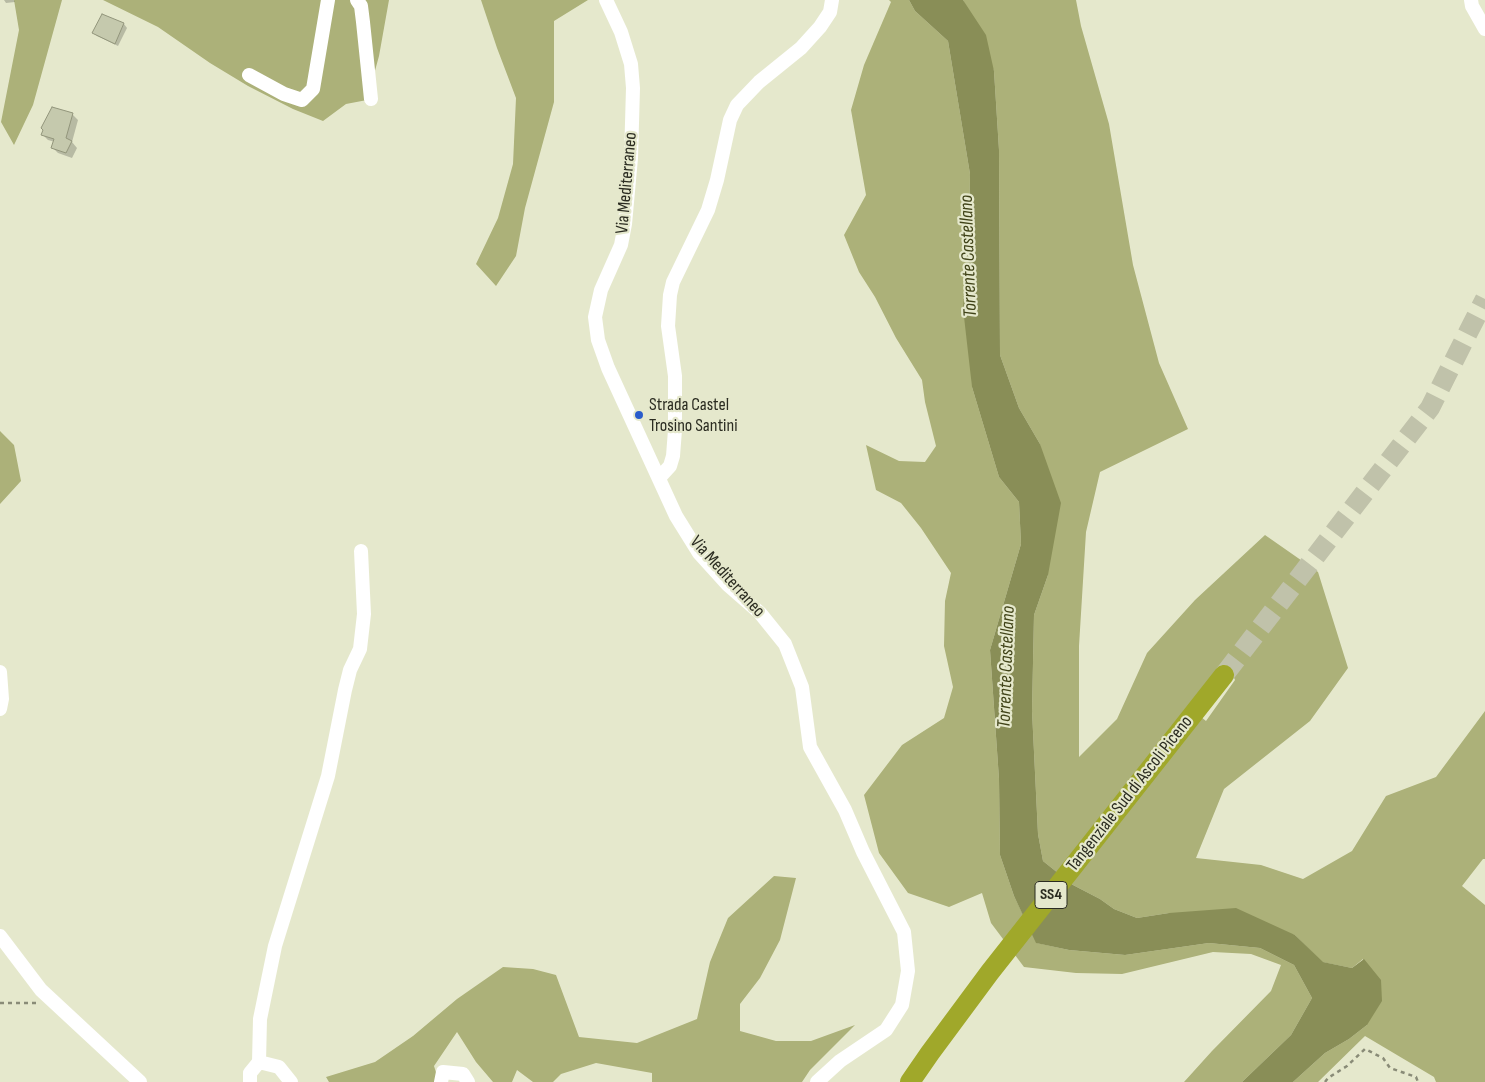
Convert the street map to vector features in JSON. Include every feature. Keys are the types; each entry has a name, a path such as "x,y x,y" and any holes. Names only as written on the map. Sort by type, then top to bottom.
{"highway":[{"name":"Tangenziale Sud di Ascoli Piceno","path":"910,1082 990,972 1224,674"}],"street":[{"path":"249,76 284,94 302,100 313,89 328,0"},
{"path":"357,0 363,22 370,99"},
{"name":"Via Mediterraneo","path":"606,0 621,32 631,64 633,88 631,158 621,245 601,290 595,317 598,340 608,368 676,516 699,553 728,585 760,613 785,644 802,687 810,747 845,810 863,852 904,932 908,971 902,1005 886,1030 840,1061 817,1082"},
{"path":"659,478 670,466 673,456 675,430 675,376 668,326 670,295 673,282 708,210 730,120 737,106 759,82 801,48 820,27 830,12 832,0"},
{"path":"1471,0 1472,6 1485,29"},
{"path":"250,1082 250,1073 259,1062 260,1019 275,946 328,776 350,670 360,649 364,614 361,551"},
{"path":"0,672 2,699 0,709"},
{"path":"0,936 41,990 140,1082"},
{"path":"259,1062 279,1067 291,1082"},
{"path":"441,1082 443,1072 463,1074 468,1082"}],"path":[{"path":"0,1003 38,1003 47,995"},
{"path":"1325,1082 1347,1066 1365,1049 1383,1058 1390,1068 1416,1077 1418,1082"}],"shaded area":[{"path":"14,0 62,0 33,105 14,145 1,122 19,30"},
{"path":"103,0 389,0 379,56 367,100 346,104 323,121 293,109 248,86 210,63 158,27"},
{"path":"481,0 588,0 554,21 554,102 525,208 516,256 496,286 476,264 498,218 513,164 516,98"},
{"path":"889,0 909,0 915,11 948,41 970,174 969,229 972,387 999,477 1019,502 1021,544 990,650 999,779 1000,855 1014,896 1037,943 1069,950 1125,955 1209,943 1260,948 1294,965 1312,998 1291,1035 1242,1082 1184,1082 1271,991 1281,965 1251,954 1213,952 1122,974 1076,973 1024,967 991,923 982,893 949,907 908,893 879,853 864,795 902,745 944,718 953,687 944,646 945,601 951,573 921,528 901,503 876,490 866,445 899,461 925,462 936,446 925,402 922,380 859,272 844,235 866,195 851,110 864,65 891,2"},
{"path":"963,0 1076,0 1081,26 1109,124 1133,265 1159,363 1188,429 1100,472 1086,532 1079,646 1079,757 1117,719 1147,653 1195,600 1265,535 1318,572 1348,668 1310,721 1224,789 1196,858 1261,865 1303,879 1352,851 1386,796 1436,777 1485,711 1485,859 1483,859 1462,886 1485,905 1485,1082 1436,1082 1434,1077 1365,1036 1318,1082 1293,1082 1325,1053 1349,1039 1367,1025 1363,959 1352,968 1322,962 1295,935 1169,913 1137,918 1114,909 1100,899 1073,885 1043,861 1038,834 1032,711 1034,615 1048,575 1040,444 1019,408 1000,355 999,150 994,71","holes":["1231,671 1235,680 1206,721 1190,708"]},
{"path":"0,431 14,445 21,481 0,504"},
{"path":"774,876 796,878 780,940 760,978 740,1004 740,1031 776,1041 811,1041 855,1025 810,1070 802,1082 652,1082 652,1073 596,1063 561,1074 553,1082 533,1082 517,1070 512,1082 493,1082 476,1062 457,1032 434,1066 439,1082 329,1082 326,1077 375,1062 413,1036 457,999 503,967 533,969 556,975 579,1037 637,1043 697,1019 710,962 728,918"}],"water":[{"name":"Torrente Castellano","path":"909,0 963,0 986,35 994,71 999,150 1000,355 1019,408 1040,444 1061,503 1048,575 1034,615 1032,711 1038,834 1043,861 1073,885 1100,899 1114,909 1137,918 1169,913 1236,908 1295,935 1323,962 1352,968 1364,959 1381,980 1382,1001 1367,1025 1349,1039 1325,1053 1293,1082 1242,1082 1291,1035 1312,998 1294,965 1260,948 1209,943 1125,955 1069,950 1036,943 1014,896 1000,855 999,779 990,650 1021,544 1019,502 999,477 972,387 963,308 969,229 970,174 948,41 915,11"}],"building":[{"path":"102,14 124,23 115,44 92,33"},
{"path":"52,107 73,113 66,138 72,141 66,153 51,148 54,139 41,135 43,130 41,128"}],"tunnel":[{"path":"1224,675 1430,408 1485,299"}],"place":[{"name":"Strada Castel Trosino Santini","path":"639,415"}]}
